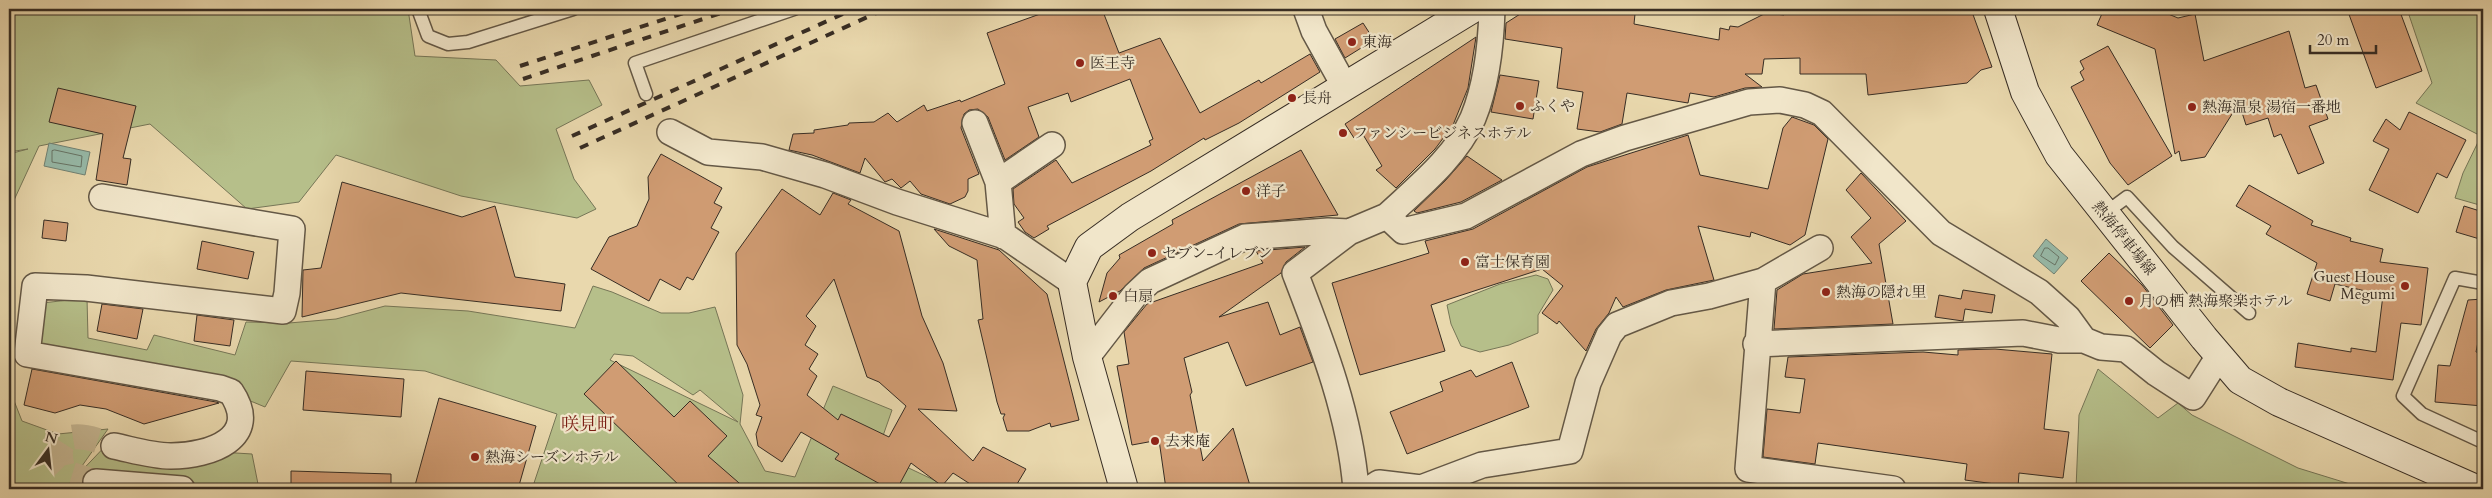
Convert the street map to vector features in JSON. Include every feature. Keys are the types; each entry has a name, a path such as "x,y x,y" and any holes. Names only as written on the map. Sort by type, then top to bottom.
{"street":[{"path":"1306,9 1314,31 1345,87"},
{"path":"1124,489 1087,357 1072,282 1090,247 1130,217 1472,9"},
{"path":"1356,489 1353,454 1328,358 1295,273 1349,232 1387,216 1458,144 1472,120 1487,70 1491,43 1492,9"},
{"name":"熱海停車場線","path":"1998,9 2025,92 2037,119 2058,155 2240,380 2259,392 2476,489"},
{"path":"1387,216 1403,231 1466,216 1581,154 1625,138 1749,102 1780,100 1805,106 1822,114 1941,233 2039,292 2068,318 2084,340"},
{"path":"975,123 998,182 1002,236"},
{"path":"665,130 708,152 762,157 825,175 897,202 1002,236 1072,282"},
{"path":"998,182 1052,145"},
{"path":"102,196 292,229 287,293 283,311 86,288 35,286 28,354 220,388 231,392 241,414 240,428 230,440 212,450 171,456 114,446"},
{"path":"1087,357 1135,295 1150,282 1178,268 1245,237 1328,231 1349,232"},
{"path":"1370,489 1378,483 1421,488 1482,465 1570,452 1588,383 1609,335 1617,325 1671,303 1709,296 1763,281 1820,248"},
{"path":"1763,281 1756,344 1748,469 1893,489"},
{"path":"1756,344 2023,333 2059,340 2084,340 2102,347 2126,349 2193,397 2219,356"},
{"path":"96,482 182,489"}],"lane":[{"path":"418,9 428,36 448,44 468,42 573,9"},
{"path":"646,94 635,63 794,9"},
{"path":"2104,214 2127,197 2173,247 2249,313"},
{"path":"2483,283 2455,278 2403,396 2422,414 2483,442"}],"green space":[{"path":"9,9 408,9 415,56 496,60 520,86 589,80 602,105 556,129 574,179 596,209 577,218 461,196 336,155 299,202 247,209 150,124 39,146 9,211 9,154 28,149 9,152"},
{"path":"2407,9 2483,9 2483,206 2455,198 2463,173 2481,136 2416,103 2432,83"},
{"path":"1536,275 1548,279 1553,290 1538,315 1538,333 1509,345 1480,352 1461,346 1451,324 1447,305 1500,284"},
{"path":"593,286 661,313 689,313 715,307 743,395 740,424 765,471 795,477 833,386 892,410 877,453 953,489 532,489 557,414 425,371 291,361 265,407 253,402 22,347 42,303 87,298 88,338 147,350 154,335 235,355 246,322 289,323 336,319 385,306 468,311 575,328","holes":["614,354 633,356 693,395 700,390 738,422 610,360"]},
{"path":"2098,369 2158,418 2178,403 2192,415 2298,468 2366,489 2076,489 2079,415"},
{"path":"9,388 22,421 58,434 108,429 70,483 113,438 188,450 252,454 259,489 9,489"}],"water":[{"path":"49,143 90,152 85,175 44,166"},
{"path":"2046,239 2068,258 2054,274 2033,256"}],"building":[{"path":"1054,9 1102,9 1119,53 1160,38 1200,113 1259,80 1261,83 1310,54 1320,72 1239,123 1205,140 1204,138 1151,171 1047,226 1049,229 1034,238 1025,232 1018,222 1024,218 1014,204 1013,189 1056,160 1072,183 1151,145 1149,141 1153,139 1130,79 1071,102 1068,93 1028,107 1039,137 1005,160 988,117 978,109 969,110 964,114 961,128 979,174 968,179 968,191 965,197 950,204 921,194 910,181 901,188 892,179 885,182 865,158 860,173 812,155 789,150 793,134 814,133 814,130 848,125 849,123 874,122 888,113 897,122 924,105 927,111 960,100 961,102 1005,84 987,33"},
{"path":"1528,9 1614,9 1635,14 1634,24 1719,40 1720,28 1729,30 1730,26 1738,27 1766,13 1784,15 1784,9 1971,9 1992,67 1981,70 1967,83 1868,95 1866,74 1800,74 1800,58 1764,59 1762,74 1745,74 1762,87 1745,88 1714,97 1690,93 1688,103 1627,93 1622,124 1600,132 1577,129 1583,92 1557,88 1562,48 1505,39 1506,23"},
{"path":"2104,9 2156,9 2178,18 2195,14 2204,61 2289,31 2305,88 2316,85 2328,119 2309,126 2324,163 2298,174 2281,134 2274,137 2268,118 2246,125 2239,103 2205,157 2181,161 2179,151 2175,154 2155,49 2097,25"},
{"path":"2347,9 2399,9 2422,71 2376,88"},
{"path":"1363,23 1374,40 1345,58 1335,39"},
{"path":"1476,37 1468,88 1453,125 1435,149 1396,188 1376,170 1382,166 1362,133 1354,138 1345,124"},
{"path":"2108,46 2172,156 2128,185 2110,163 2071,87 2084,80 2080,72 2084,69 2080,61"},
{"path":"1500,75 1539,81 1533,119 1491,112"},
{"path":"58,88 136,106 123,158 131,159 127,185 96,180 103,134 49,122"},
{"path":"2409,112 2466,140 2447,178 2437,173 2418,213 2369,190 2389,149 2373,141 2386,119 2400,130"},
{"path":"1792,117 1814,125 1828,139 1805,235 1790,245 1751,232 1750,237 1698,226 1714,280 1666,290 1623,307 1616,297 1609,313 1596,329 1586,351 1559,321 1557,324 1542,313 1563,286 1542,269 1431,305 1445,351 1360,375 1332,283 1429,253 1425,241 1473,229 1587,167 1688,135 1700,175 1768,189 1783,128"},
{"path":"1301,150 1338,215 1239,224 1144,268 1120,291 1099,302 1107,273 1120,258 1119,255 1173,224 1172,220"},
{"path":"661,154 722,188 714,203 722,207 711,228 719,232 693,280 687,277 680,290 660,279 649,301 591,269 609,237 637,226 649,199 648,177"},
{"path":"1467,156 1502,180 1461,202 1417,213 1414,211 1445,181"},
{"name":"熱海の隠れ里","path":"1861,173 1906,221 1879,244 1893,324 1774,329 1777,290 1803,274 1872,263 1851,237 1871,218 1846,190"},
{"path":"342,182 462,217 495,206 515,277 565,284 561,311 401,293 302,317 303,270 321,268"},
{"path":"2249,185 2313,221 2311,225 2351,238 2350,241 2383,249 2380,262 2428,268 2421,325 2401,323 2393,380 2295,367 2298,343 2351,352 2351,348 2376,352 2383,295 2335,284 2330,301 2307,294 2317,263 2266,234 2271,226 2236,206"},
{"path":"782,189 820,215 833,193 851,200 848,204 899,231 922,316 943,363 957,411 918,409 973,461 983,447 1026,469 1014,489 978,489 953,473 942,486 911,463 897,489 889,489 835,459 839,454 801,432 782,462 758,446 756,434 762,417 756,415 760,405 747,364 737,345 736,253","holes":["834,279 867,377 879,382 906,406 889,437 841,414 838,420 807,395 817,376 809,369 818,354 805,345 816,326 806,316"]},
{"path":"2464,206 2483,212 2483,240 2456,232"},
{"path":"44,220 68,223 66,241 42,238"},
{"path":"934,229 999,250 1047,294 1079,420 1051,427 1050,423 1029,431 1007,431 1003,418 1005,414 1001,414 997,402 978,320 983,319 977,260 949,246"},
{"path":"202,241 254,252 248,279 197,269"},
{"path":"1305,247 1286,262 1281,273 1219,317 1268,302 1280,335 1300,327 1313,362 1246,386 1228,342 1184,358 1192,392 1190,395 1203,461 1233,428 1251,489 1166,489 1159,440 1132,445 1117,366 1129,364 1124,332 1147,304 1263,263 1256,251"},
{"name":"月の栖 熱海聚楽ホテル","path":"2109,253 2142,285 2173,325 2150,348 2081,281"},
{"path":"1963,290 1995,295 1992,313 1965,309 1963,321 1935,317 1939,295 1961,299"},
{"path":"2483,299 2483,316 2476,352 2483,353 2483,406 2435,402 2438,365 2450,366 2468,300"},
{"path":"102,304 143,309 137,339 97,331"},
{"path":"197,315 234,320 230,346 194,341"},
{"path":"1995,349 2052,354 2044,429 2069,432 2063,478 2019,473 2018,487 1965,480 1967,464 1818,443 1815,464 1763,457 1767,409 1800,413 1805,379 1785,377 1788,357 1923,352 1958,355 1958,350"},
{"path":"616,361 674,417 690,401 727,436 708,456 746,489 683,489 584,394"},
{"path":"1512,362 1529,407 1407,454 1390,412 1443,391 1440,382 1471,370 1476,377"},
{"path":"32,369 219,403 144,424 106,409 80,405 55,413 24,405"},
{"path":"306,371 404,379 401,417 303,410"},
{"name":"熱海シーズンホテル","path":"439,398 536,426 518,489 414,489"},
{"path":"291,471 391,474 391,489 291,489"}],"tunnel":[{"path":"96,482 70,474 62,466 60,452 63,444 68,439 85,437 114,446"}],"railway":[{"path":"520,66 696,9"},
{"path":"523,79 733,9"},
{"path":"572,136 854,9"},
{"path":"580,148 885,9"}],"place":[{"name":"東海","path":"1352,42"},
{"name":"医王寺","path":"1080,63"},
{"name":"長舟","path":"1292,98"},
{"name":"ふくや","path":"1520,106"},
{"name":"熱海温泉 湯宿一番地","path":"2192,107"},
{"name":"ファンシービジネスホテル","path":"1343,133"},
{"name":"洋子","path":"1246,191"},
{"name":"セブン-イレブン","path":"1152,253"},
{"name":"富士保育園","path":"1465,262"},
{"name":"Guest House Megumi","path":"2405,286"},
{"name":"熱海の隠れ里","path":"1826,292"},
{"name":"白扇","path":"1113,296"},
{"name":"月の栖 熱海聚楽ホテル","path":"2129,301"},
{"name":"去来庵","path":"1155,441"},
{"name":"熱海シーズンホテル","path":"475,457"}],"district":[{"name":"咲見町","path":"588,424"}]}
